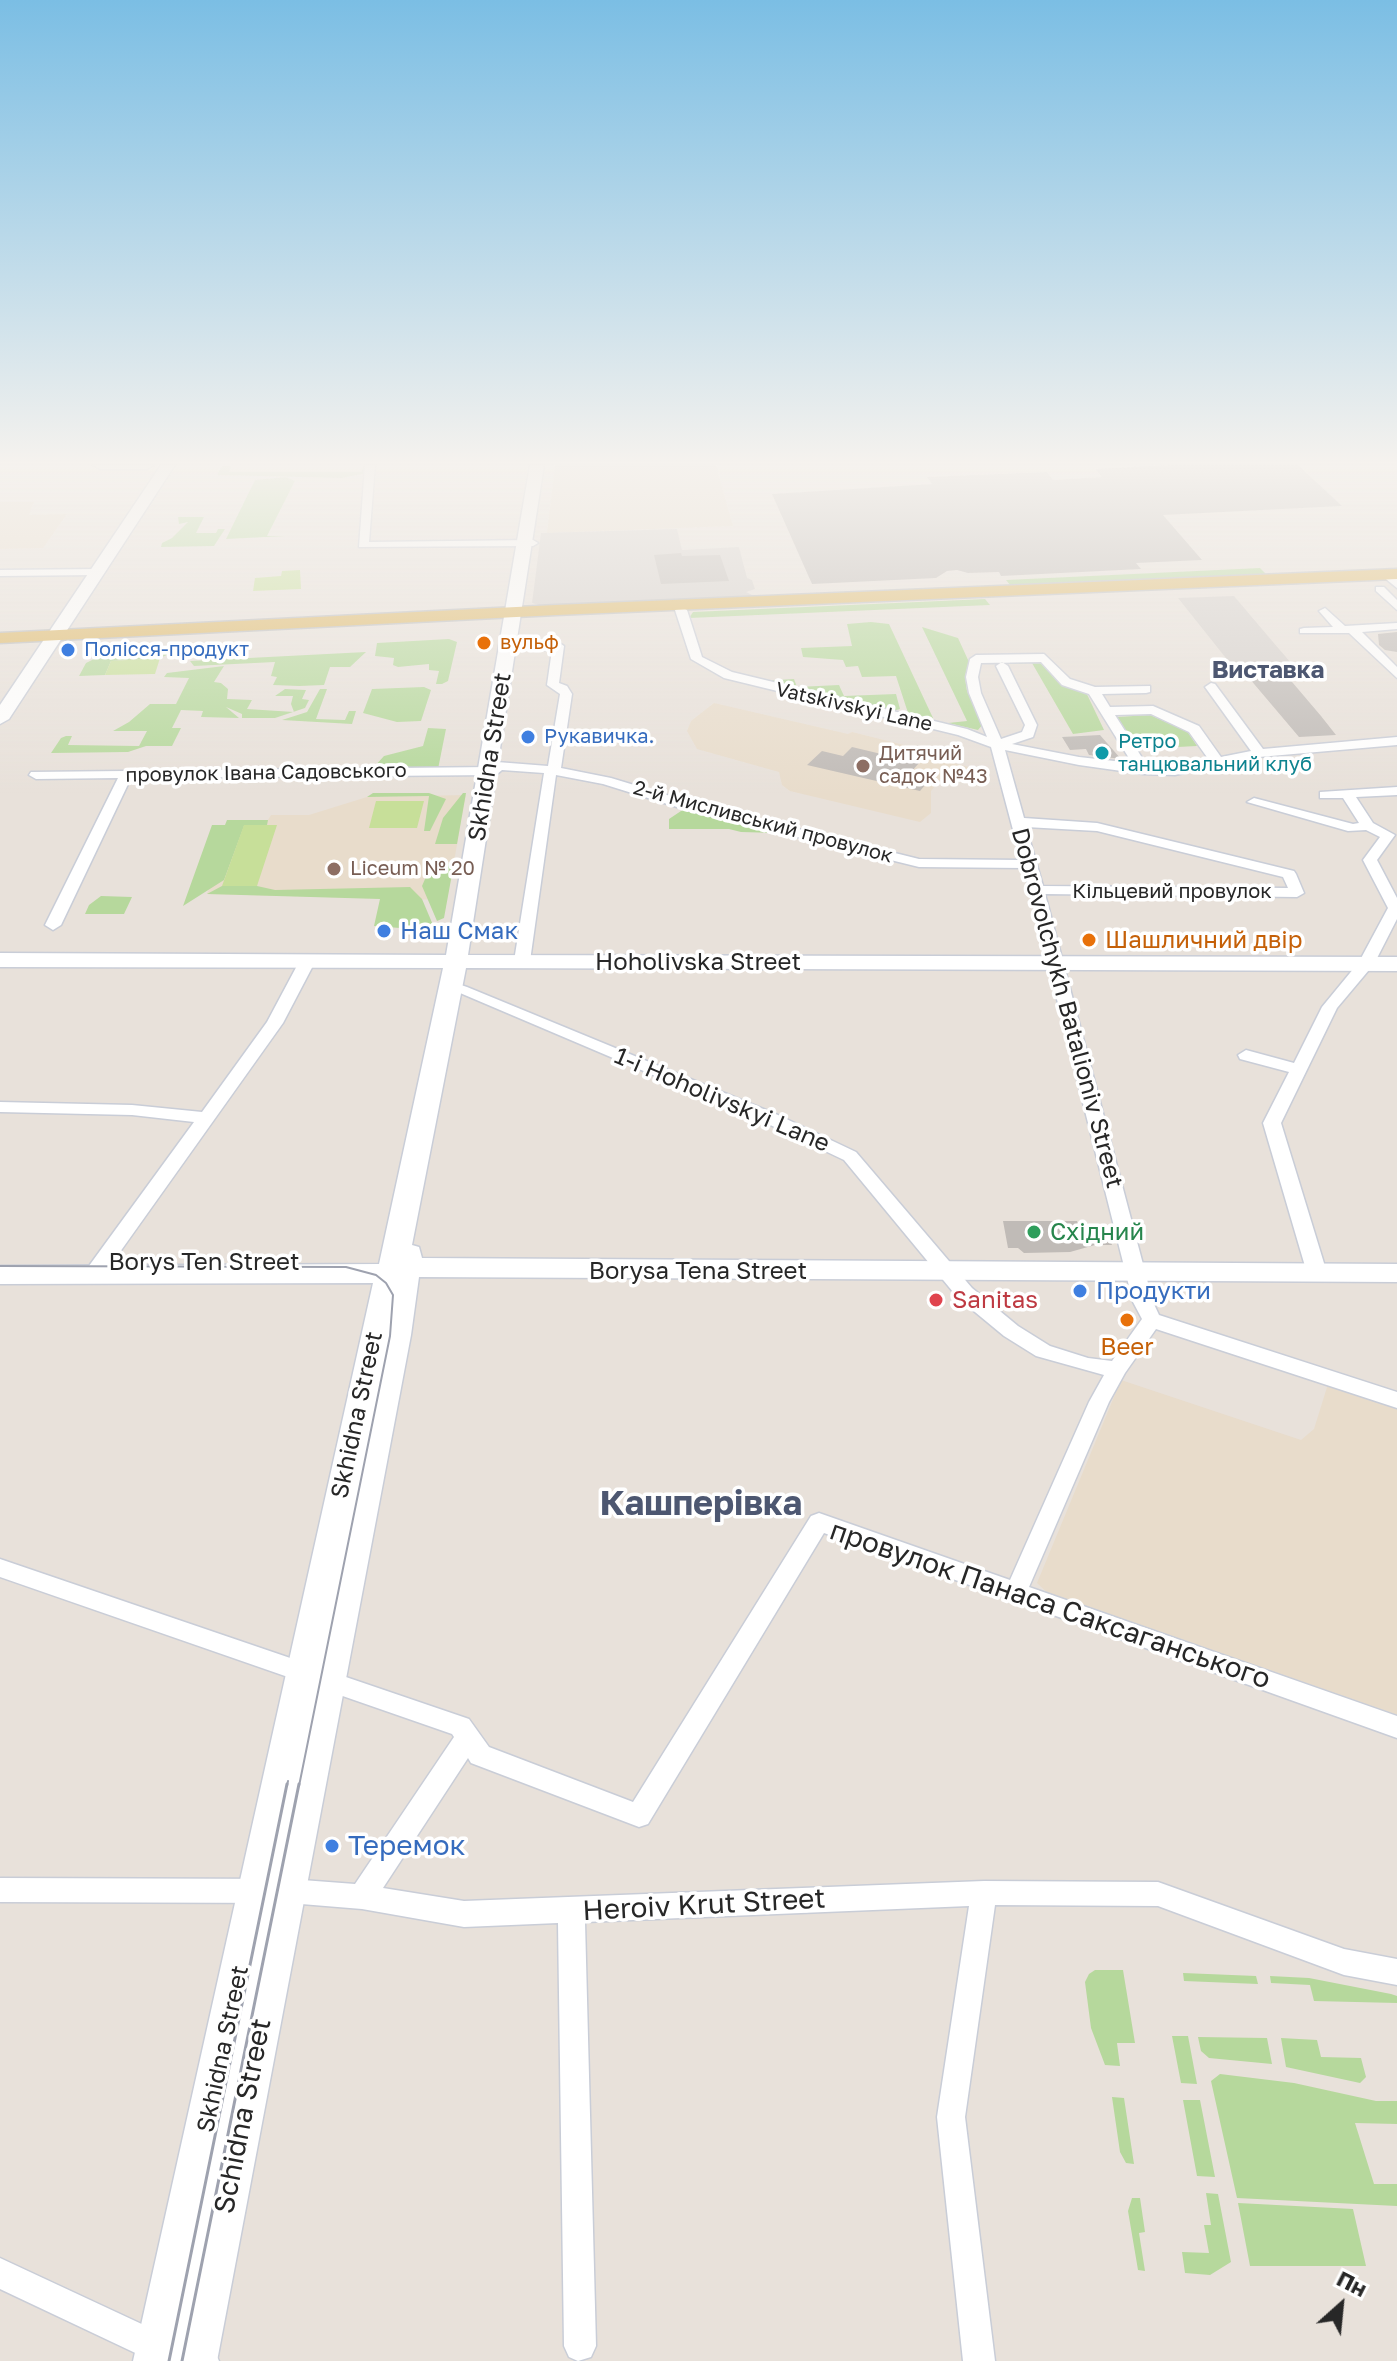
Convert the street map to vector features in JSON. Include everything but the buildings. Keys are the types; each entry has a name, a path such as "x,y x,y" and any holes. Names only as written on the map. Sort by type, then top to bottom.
{"main road":[{"path":"517,614 681,610 1256,584 1269,580"},
{"path":"0,640 1269,580 1394,581"}],"street":[{"path":"0,719 96,575"},
{"name":"Skhidna Street","path":"494,769 524,575"},
{"path":"1394,581 1380,589 1397,607"},
{"name":"Vatskivskyi Lane","path":"681,610 697,659 728,675 761,686 962,732 997,745 1143,770 1175,771 1259,753 1397,741"},
{"path":"1325,611 1397,674"},
{"name":"Skhidna Street","path":"314,1677 461,961 515,646 517,614"},
{"path":"1304,631 1397,626"},
{"path":"515,646 558,646 553,685 566,694 548,778 522,961"},
{"name":"Dobrovolchykh Batalioniv Street","path":"1094,691 1061,679 1044,658 976,659 972,677 975,693 997,745 1143,1302 1152,1320"},
{"path":"997,745 1028,734 1031,725 1002,666"},
{"path":"1211,687 1259,753"},
{"path":"1143,770 1094,691 1146,689"},
{"path":"1106,711 1153,710 1194,729 1218,763"},
{"name":"2-й Мисливський провулок","path":"494,769 552,770 606,781 685,805 919,863 1030,864"},
{"name":"провулок Івана Садовського","path":"36,775 494,769"},
{"path":"53,925 126,775"},
{"path":"1325,795 1397,791"},
{"path":"1347,794 1368,826"},
{"path":"1254,802 1353,828 1368,826 1388,835 1370,860 1395,908 1366,964 1330,1007 1272,1123 1317,1273"},
{"name":"Кільцевий провулок","path":"1018,822 1097,827 1234,860 1289,874 1297,893 1037,890"},
{"name":"Hoholivska Street","path":"0,960 1397,964"},
{"path":"98,1268 275,1023 308,960"},
{"name":"Skhidna Street","path":"396,1268 461,990 461,961"},
{"name":"1-i Hoholivskyi Lane","path":"461,990 772,1119 850,1156 965,1293 1011,1331 1043,1351 1087,1365 1117,1369"},
{"path":"1246,1055 1299,1070"},
{"path":"0,1107 132,1110 205,1118"},
{"name":"Borys Ten Street","path":"0,1262 98,1268"},
{"name":"Borysa Tena Street","path":"0,1275 98,1268 1397,1273"},
{"path":"1016,1592 1099,1402 1117,1369 1152,1320 1397,1400"},
{"name":"провулок Панаса Саксаганського","path":"0,1568 460,1726 480,1755 639,1816 819,1522 1397,1727"},
{"name":"Schidna Street","path":"181,2357 314,1677"},
{"path":"362,1897 468,1737"},
{"name":"Heroiv Krut Street","path":"0,1890 273,1890 362,1897 464,1914 984,1893 1158,1894 1344,1962 1397,1972"},
{"path":"979,2361 951,2117 984,1893"},
{"path":"571,1911 580,2346"},
{"path":"0,2273 181,2357"}],"shaded area":[{"path":"536,575 746,575 755,589 746,592 754,596 543,606 532,603"},
{"path":"1234,596 1292,664 1233,667 1178,598"},
{"name":"Дитячий садок №43","path":"714,703 936,753 933,758 985,771 986,778 948,770 931,791 931,813 920,822 790,791 782,785 779,772 697,749 687,731 691,721"},
{"name":"Liceum № 20","path":"466,795 447,900 207,894 234,821 268,820 271,815 309,815 367,797"},
{"path":"1121,1380 1301,1440 1314,1429 1328,1384 1397,1405 1397,1720 1053,1598 1037,1583"}],"green space":[{"path":"300,575 301,589 253,591 255,578"},
{"path":"1108,575 1239,575 1018,585 1010,585 1006,580"},
{"path":"985,599 990,605 689,618 693,612"},
{"path":"847,624 889,624 933,718 930,721 909,716 896,676 862,677 858,666 846,667 843,660 803,657 801,648 852,646"},
{"path":"922,627 958,638 969,662 965,677 967,691 983,724 978,730 948,723 967,721"},
{"path":"449,639 457,642 448,681 442,684 436,684 439,671 429,670 429,664 398,667 393,665 394,658 375,656 377,643"},
{"path":"366,652 350,667 330,667 324,685 273,685 277,677 271,676 275,662 194,666 190,661"},
{"path":"169,654 160,658 111,661 105,675 79,676 86,663 96,658"},
{"path":"160,658 155,674 105,675 111,661"},
{"path":"1009,661 1037,661 1084,688 1104,730 1073,734 1032,663 1011,664"},
{"path":"224,666 214,682 228,689 227,699 252,700 247,709 293,712 275,718 242,718 242,714 226,707 239,718 201,717 203,711 181,710 172,728 181,728 172,746 146,746 128,752 51,753 61,738 66,736 72,736 68,745 139,746 147,731 113,731 150,704 176,704 189,678 164,677 167,673"},
{"path":"794,679 797,687 839,685 844,696 896,694 900,709 893,711 761,681"},
{"path":"424,687 431,690 421,721 397,722 363,713 372,689"},
{"path":"285,689 306,690 302,699 309,700 305,708 294,712 291,704 293,696 275,696"},
{"path":"320,689 327,689 316,719 345,720 349,711 356,711 352,724 282,720 307,712"},
{"path":"1150,715 1187,731 1197,746 1138,749 1117,717"},
{"path":"428,728 446,729 438,769 372,769 384,756 423,746"},
{"path":"373,793 429,793 446,799 430,831 424,831 429,796 367,797"},
{"path":"466,793 457,844 435,844 443,818"},
{"path":"376,801 424,801 417,828 369,828"},
{"path":"687,807 779,831 669,829 669,819"},
{"path":"227,820 268,820 267,825 244,826 224,880 183,906 212,825 225,825"},
{"path":"244,825 277,825 257,886 222,886"},
{"path":"432,863 454,863 444,918 437,921 422,886"},
{"path":"222,886 257,886 275,890 410,887 422,899 433,925 426,930 374,926 380,899 207,894"},
{"path":"101,896 132,897 124,914 85,914 89,905"},
{"path":"1095,1970 1123,1970 1135,2043 1117,2043 1120,2066 1105,2065 1091,2028 1085,1982"},
{"path":"1183,1973 1256,1976 1258,1984 1184,1981"},
{"path":"1270,1976 1309,1978 1391,1994 1397,1996 1397,2003 1314,2001 1310,1985 1271,1983"},
{"path":"1172,2036 1188,2036 1197,2084 1181,2083"},
{"path":"1198,2037 1267,2038 1272,2064 1209,2058 1201,2051"},
{"path":"1281,2038 1317,2040 1321,2057 1361,2058 1366,2077 1360,2083 1286,2067"},
{"path":"1220,2074 1294,2083 1376,2101 1397,2101 1397,2124 1355,2123 1374,2184 1397,2184 1397,2206 1237,2198 1211,2081"},
{"path":"1112,2097 1124,2098 1134,2164 1126,2163 1120,2152"},
{"path":"1183,2100 1200,2100 1215,2177 1197,2176"},
{"path":"1206,2193 1218,2194 1231,2262 1210,2275 1185,2273 1182,2252 1209,2253 1204,2225 1211,2225"},
{"path":"1132,2198 1140,2198 1145,2232 1139,2233 1145,2271 1138,2270 1128,2211"},
{"path":"1238,2203 1353,2209 1366,2266 1250,2266"}],"tram line":[{"path":"0,1266 346,1267 376,1275 386,1283 393,1295 390,1336 299,1786"},
{"path":"287,1786 288,1781"},
{"path":"169,2361 287,1784"},
{"path":"182,2361 299,1784"}],"place":[{"name":"вульф","path":"484,643"},
{"name":"Полісся-продукт","path":"68,650"},
{"name":"Рукавичка.","path":"528,737"},
{"name":"Ретро танцювальний клуб","path":"1102,753"},
{"name":"Дитячий садок №43","path":"863,766"},
{"name":"Liceum № 20","path":"334,869"},
{"name":"Наш Смак","path":"384,931"},
{"name":"Шашличний двір","path":"1089,940"},
{"name":"Східний","path":"1034,1232"},
{"name":"Продукти","path":"1080,1291"},
{"name":"Sanitas","path":"936,1300"},
{"name":"Beer","path":"1127,1320"},
{"name":"Теремок","path":"332,1846"}],"district":[{"name":"Виставка","path":"1268,670"},
{"name":"Кашперівка","path":"701,1504"}]}
